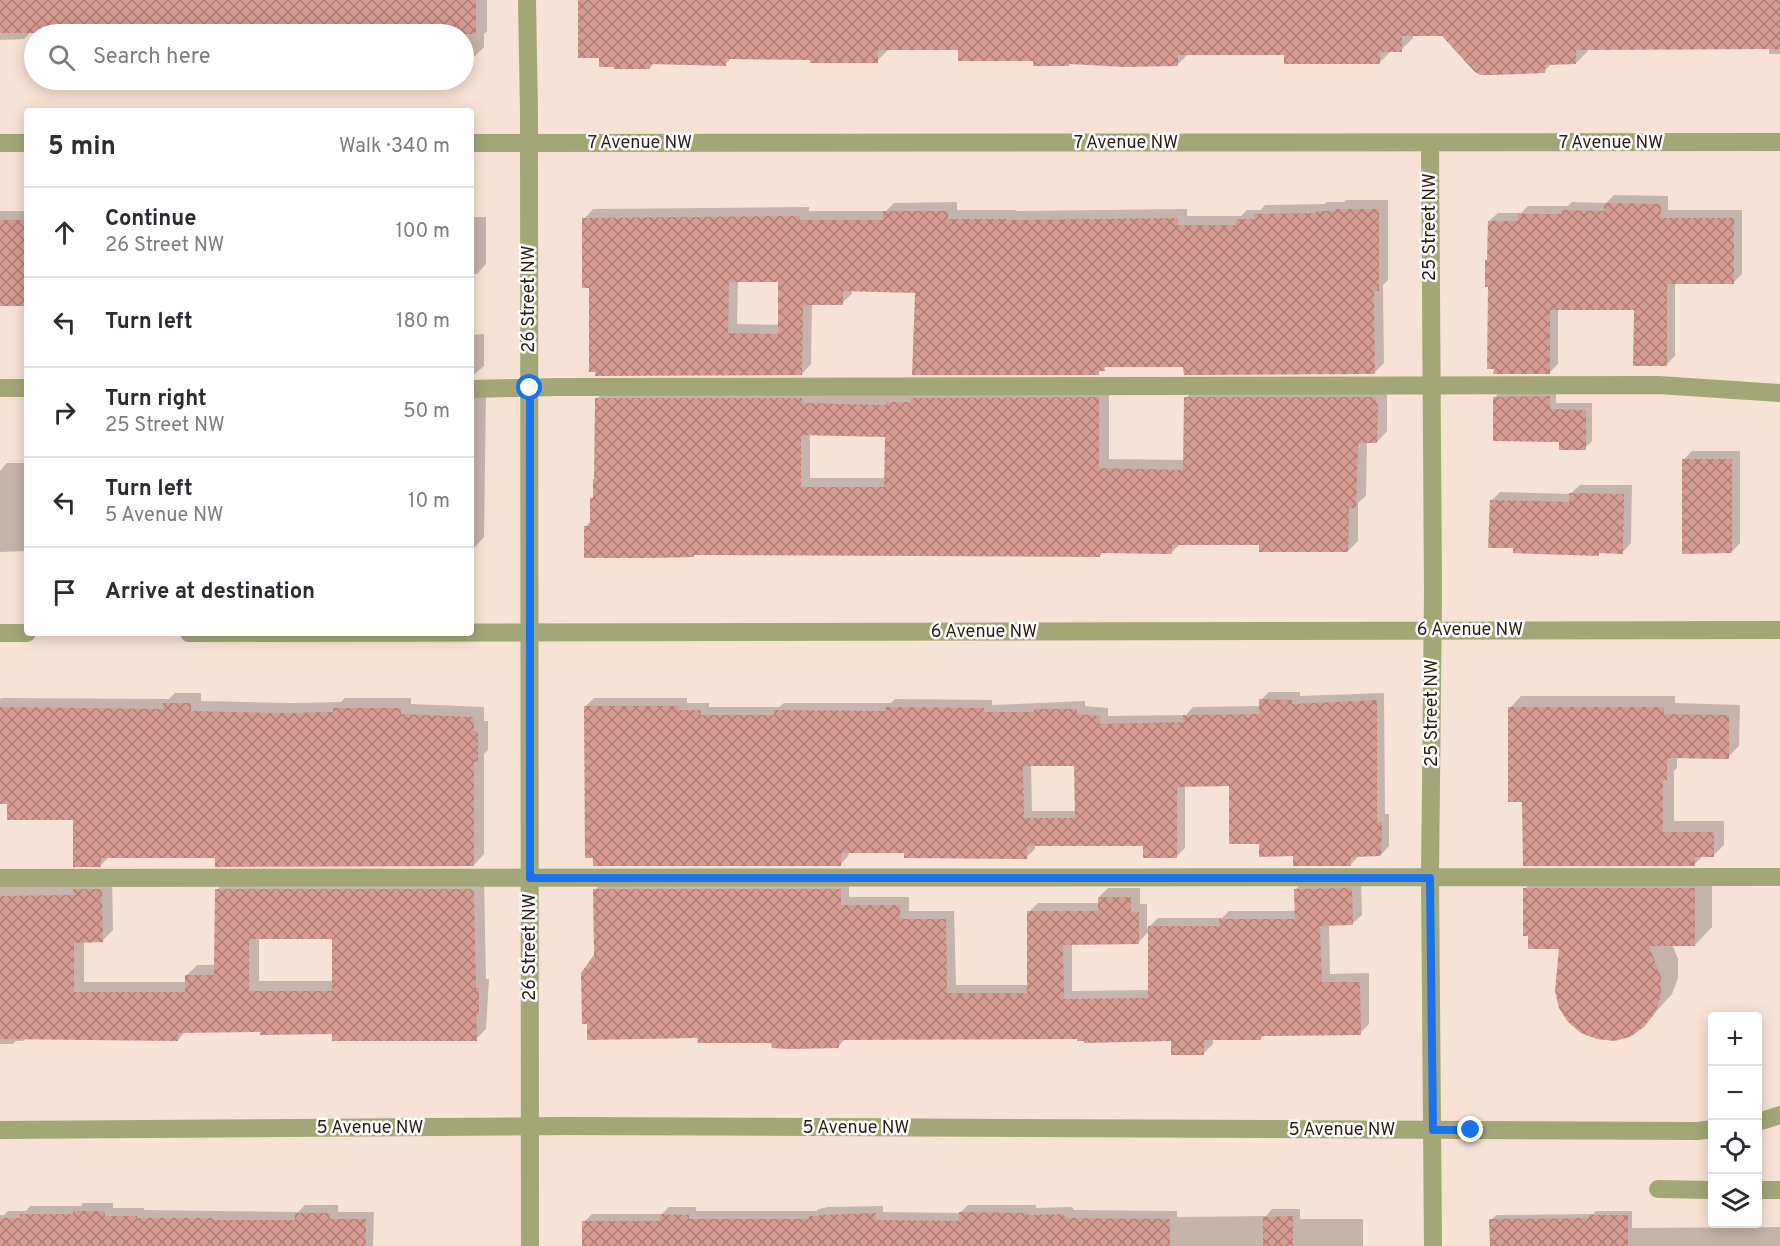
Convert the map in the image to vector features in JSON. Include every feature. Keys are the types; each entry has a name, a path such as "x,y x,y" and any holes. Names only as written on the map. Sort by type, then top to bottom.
{"street":[{"name":"26 Street NW","path":"527,0 530,388 530,1246"},
{"name":"7 Avenue NW","path":"474,143 1780,142"},
{"path":"0,143 24,143"},
{"name":"25 Street NW","path":"1430,143 1432,1246"},
{"path":"474,389 1658,385 1780,393"},
{"path":"0,388 24,388"},
{"name":"6 Avenue NW","path":"474,633 1780,630"},
{"path":"0,633 24,633"},
{"path":"0,878 1780,877"},
{"path":"1762,1121 1780,1115"},
{"name":"5 Avenue NW","path":"0,1130 591,1126 1708,1130"},
{"path":"1659,1189 1708,1190"},
{"path":"1762,1190 1780,1190"}],"building":[{"path":"0,0 476,0 476,34 474,34 474,24 24,24 24,33 0,33"},
{"path":"578,0 1780,0 1780,49 1576,50 1576,64 1545,65 1545,73 1492,75 1481,75 1475,72 1442,36 1402,36 1402,52 1380,52 1380,64 1284,64 1284,55 1178,55 1178,66 1125,67 1069,64 1069,66 1033,66 1033,61 958,61 958,50 878,50 878,63 726,59 726,66 650,64 650,69 614,69 614,67 599,67 599,58 578,58"},
{"path":"1604,203 1661,204 1661,218 1734,218 1734,284 1667,284 1667,366 1633,366 1634,310 1550,310 1550,374 1493,374 1494,369 1487,369 1488,287 1485,287 1485,260 1487,260 1488,221 1518,221 1518,214 1562,214 1562,210 1604,211"},
{"path":"1335,209 1379,209 1379,291 1374,291 1375,374 1184,375 1183,367 1104,367 1105,371 1099,371 1099,375 912,375 915,293 843,291 843,305 803,305 802,375 595,376 595,372 589,372 589,288 582,288 582,218 800,216 800,220 883,220 883,211 948,211 948,219 1178,218 1178,225 1236,225 1236,219 1254,219 1254,214 1335,211","holes":["729,282 778,282 778,334 728,333"]},
{"path":"0,220 24,220 24,306 0,306"},
{"path":"1550,396 1550,409 1586,410 1586,450 1559,450 1559,442 1493,441 1493,397"},
{"path":"1099,397 1099,468 1183,470 1184,397 1375,397 1378,403 1377,443 1358,443 1356,508 1349,508 1348,552 1259,552 1259,545 1172,545 1172,554 1100,553 1100,557 694,555 694,557 584,558 584,526 590,526 590,498 593,498 595,398 802,398 802,403 886,405 886,402 911,402 911,398","holes":["801,435 885,437 884,487 801,487"]},
{"path":"1682,459 1732,459 1732,553 1682,554"},
{"path":"1569,493 1624,494 1623,554 1599,553 1599,556 1513,553 1513,548 1488,548 1490,500 1569,502"},
{"path":"1259,699 1292,700 1292,704 1377,700 1377,822 1382,822 1381,856 1351,857 1351,866 1293,866 1293,856 1259,857 1259,844 1229,844 1229,786 1177,787 1177,858 1143,858 1143,846 1027,846 1027,859 904,858 904,853 841,853 841,866 593,866 593,858 585,858 584,706 679,706 679,710 701,710 701,715 774,715 774,710 886,711 886,707 984,708 984,712 1077,709 1077,714 1100,716 1100,724 1183,722 1183,715 1259,714","holes":["1023,766 1074,766 1075,818 1024,818"]},
{"path":"163,703 191,703 191,711 282,713 333,712 333,708 401,708 401,714 474,717 474,731 478,731 478,762 474,762 474,866 215,867 215,858 101,858 101,867 73,867 73,820 7,820 7,804 0,804 0,707 163,709"},
{"path":"1508,707 1664,707 1664,714 1729,715 1729,759 1667,758 1667,780 1663,780 1663,832 1714,832 1714,857 1695,857 1695,866 1523,866 1522,802 1508,802"},
{"path":"1352,888 1353,925 1320,926 1322,982 1360,982 1361,1035 1261,1036 1261,1040 1204,1040 1204,1055 1171,1055 1171,1041 1084,1043 1077,1039 839,1040 839,1048 790,1049 772,1048 771,1043 698,1043 697,1038 587,1040 587,1024 582,1024 581,973 594,955 593,889 841,889 841,905 900,905 900,919 946,919 947,993 1027,993 1027,911 1098,911 1098,897 1131,897 1131,912 1139,912 1139,944 1063,945 1064,999 1148,998 1148,926 1219,926 1219,919 1295,919 1294,889"},
{"path":"1523,888 1695,888 1695,946 1649,946 1661,977 1661,996 1655,1013 1644,1027 1630,1037 1614,1041 1597,1039 1581,1033 1568,1022 1559,1008 1555,991 1559,949 1528,949 1528,936 1523,936"},
{"path":"73,889 102,889 103,942 74,943 74,992 185,992 185,975 214,975 215,889 474,889 476,988 479,988 479,1015 476,1015 477,1041 332,1041 332,1034 260,1035 260,1032 178,1033 178,1041 0,1039 0,896 73,895","holes":["249,939 332,939 332,991 249,991"]},
{"path":"73,1211 105,1211 105,1216 213,1218 213,1220 295,1220 295,1213 330,1213 330,1219 366,1219 366,1246 0,1246 0,1218 20,1218 20,1214 73,1214"},
{"path":"959,1212 1063,1214 1066,1218 1170,1219 1170,1246 582,1246 582,1221 660,1221 660,1214 689,1215 689,1219 809,1219 809,1216 819,1215 876,1213 876,1220 959,1221"},
{"path":"1589,1215 1628,1215 1628,1246 1490,1246 1489,1219 1589,1218"},
{"path":"1293,1216 1293,1246 1263,1246 1263,1217"}],"route":[{"path":"530,388 530,878 1430,878 1433,1130 1471,1130"}]}
